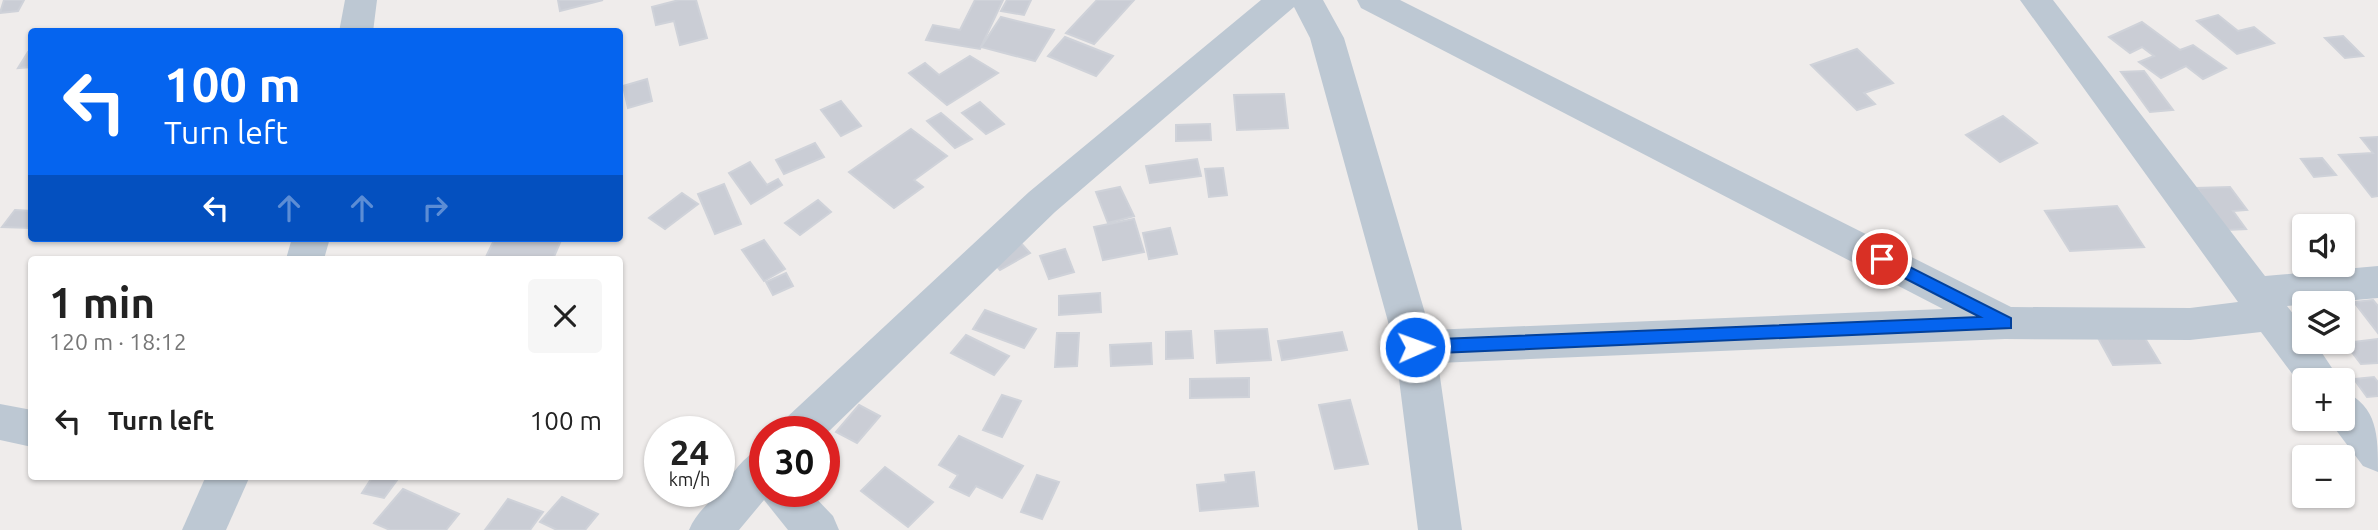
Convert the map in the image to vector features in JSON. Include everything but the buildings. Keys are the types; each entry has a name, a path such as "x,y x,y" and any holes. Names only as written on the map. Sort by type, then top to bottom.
{"street":[{"path":"357,28 361,0"},
{"path":"817,416 1042,202 1176,86 1282,0"},
{"path":"1307,0 1327,38 1415,347 1440,530"},
{"path":"1373,0 1686,157 2006,323"},
{"path":"2036,0 2311,368"},
{"path":"1415,347 2006,323 2190,324 2261,304 2378,282"},
{"path":"0,422 28,428"},
{"path":"2355,424 2378,453"},
{"path":"204,530 226,480"},
{"path":"711,530 749,493"},
{"path":"797,507 817,530"}],"route":[{"path":"1415,347 2006,323 1882,259"}]}
